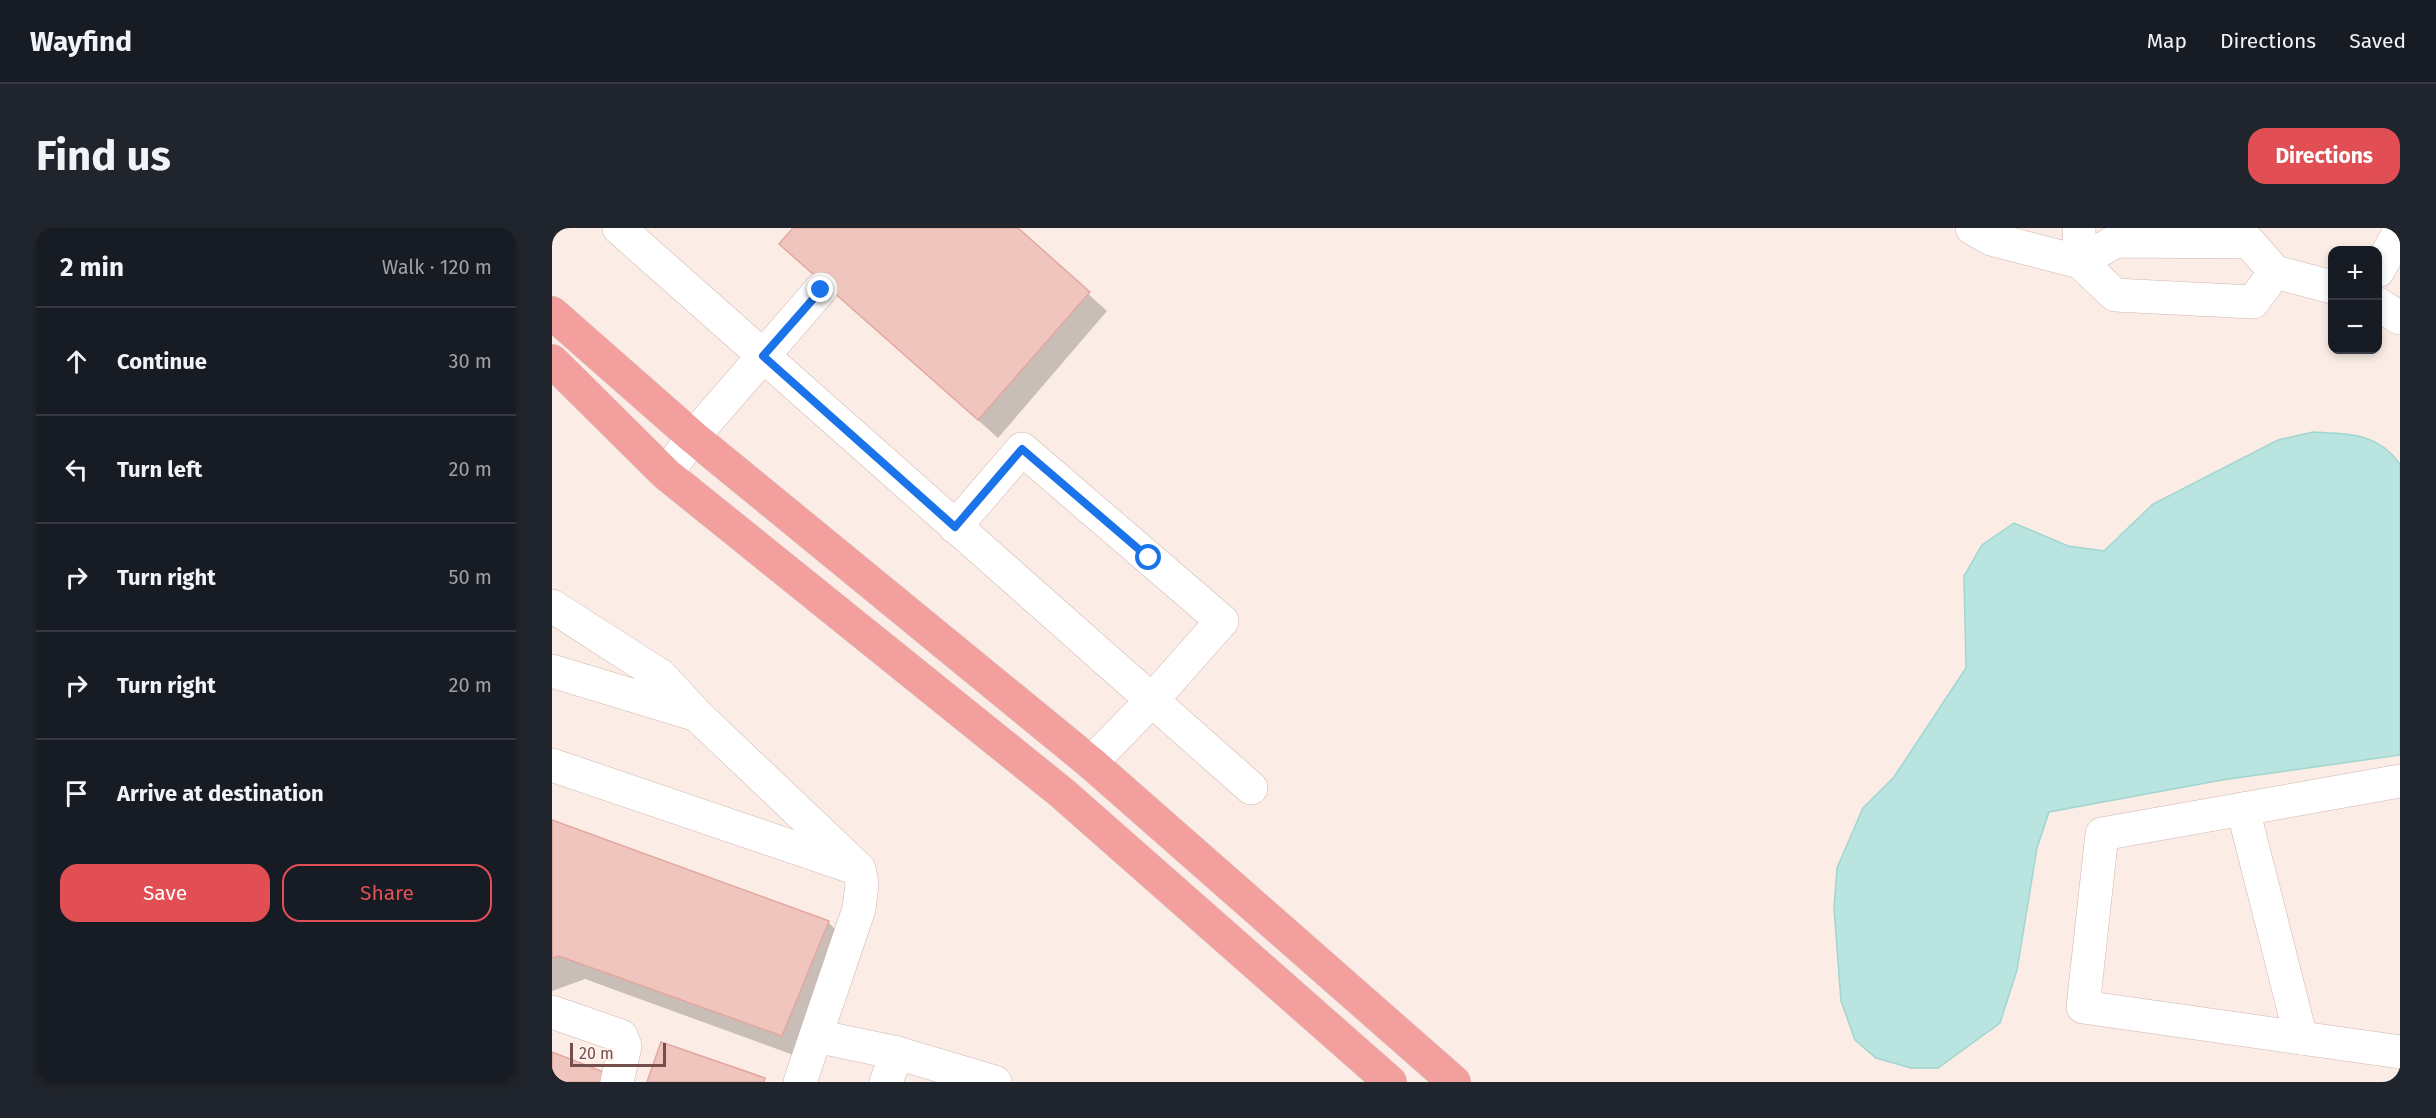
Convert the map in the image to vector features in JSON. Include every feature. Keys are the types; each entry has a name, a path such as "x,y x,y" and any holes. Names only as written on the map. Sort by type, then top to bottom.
{"highway":[{"path":"552,313 693,437 1091,763 1454,1082"},
{"path":"552,361 666,474 1062,793 1390,1082"}],"street":[{"path":"619,228 1251,788"},
{"path":"1972,228 1991,239 2080,262 2115,295 2253,302 2275,272 2272,228"},
{"path":"2079,228 2080,262"},
{"path":"2382,264 2400,230"},
{"path":"2080,262 2116,241 2249,242 2275,272 2328,286"},
{"path":"666,474 693,437 821,290"},
{"path":"2382,307 2400,318"},
{"path":"955,527 1022,449 1222,621 1152,700 1091,763"},
{"path":"552,606 661,676 697,715 859,869 862,884 859,909 800,1082"},
{"path":"552,670 697,715"},
{"path":"552,765 859,869"},
{"path":"2400,780 2102,834 2083,1007 2400,1052"},
{"path":"2243,809 2301,1038"},
{"path":"552,1012 621,1036 625,1046 617,1082"},
{"path":"816,1036 891,1067 994,1082"}],"water":[{"path":"2313,432 2350,435 2372,440 2382,446 2400,464 2400,755 2222,780 2049,812 2037,848 2017,970 2000,1023 1938,1068 1911,1068 1876,1058 1855,1040 1841,1001 1834,908 1837,868 1863,808 1894,777 1966,668 1964,576 1982,545 2014,523 2068,546 2104,551 2153,504 2278,440"}],"building":[{"path":"793,228 1018,228 1090,292 978,420 779,244"},
{"path":"552,820 829,921 782,1036 559,956 552,958"},
{"path":"661,1042 765,1078 764,1082 647,1082"},
{"path":"552,1052 606,1073 602,1082 552,1082"}],"route":[{"path":"821,290 763,356 955,527 1022,449 1149,558"}]}
